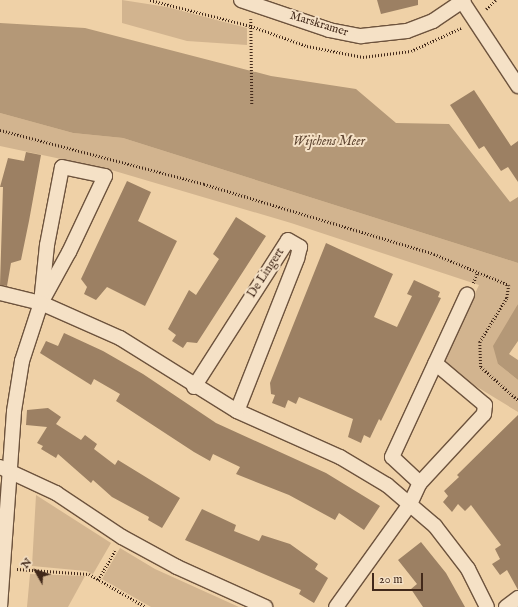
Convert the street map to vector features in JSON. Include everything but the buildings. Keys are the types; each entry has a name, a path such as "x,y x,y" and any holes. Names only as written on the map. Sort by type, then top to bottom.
{"street":[{"name":"Marskramer","path":"246,1 329,30 360,36 407,31 433,21 463,1 518,86"},
{"path":"0,607 5,468 22,361 41,303 69,252 105,176 62,167 47,244 41,303"},
{"name":"De Lingert","path":"194,386 288,240 300,248 297,260 237,411"},
{"path":"0,293 41,303 120,338 194,386 237,411 340,457 387,485 435,526 468,569 487,607"},
{"path":"420,483 392,457 467,295"},
{"path":"336,607 410,504 420,483 484,414 484,405 435,363"},
{"path":"5,468 56,493 122,537 177,567 265,607"},
{"path":"506,607 518,598"}],"path":[{"path":"150,0 251,26 307,46"},
{"path":"246,1 251,26 252,104"},
{"path":"0,130 204,184 434,254 509,285 507,298 480,342 481,367 518,400"},
{"path":"98,580 122,537"},
{"path":"2,568 89,574 146,607"}],"shaded area":[{"path":"122,0 167,7 247,28 247,45 187,41 122,23"},
{"path":"0,113 73,133 123,138 518,263 518,304 498,364 518,380 518,412 441,365 479,285 291,223 108,169 0,146"},
{"path":"36,495 111,543 93,574 86,571 32,566"},
{"path":"120,548 155,569 239,607 151,607 102,579"},
{"path":"30,574 85,576 68,607 27,607"}],"water":[{"name":"Wijchens Meer","path":"0,23 85,28 271,76 356,89 396,123 449,124 510,202 518,197 518,263 123,138 73,133 0,113"},
{"path":"518,304 518,341 509,354 518,360 518,380 498,364 493,346"}]}
